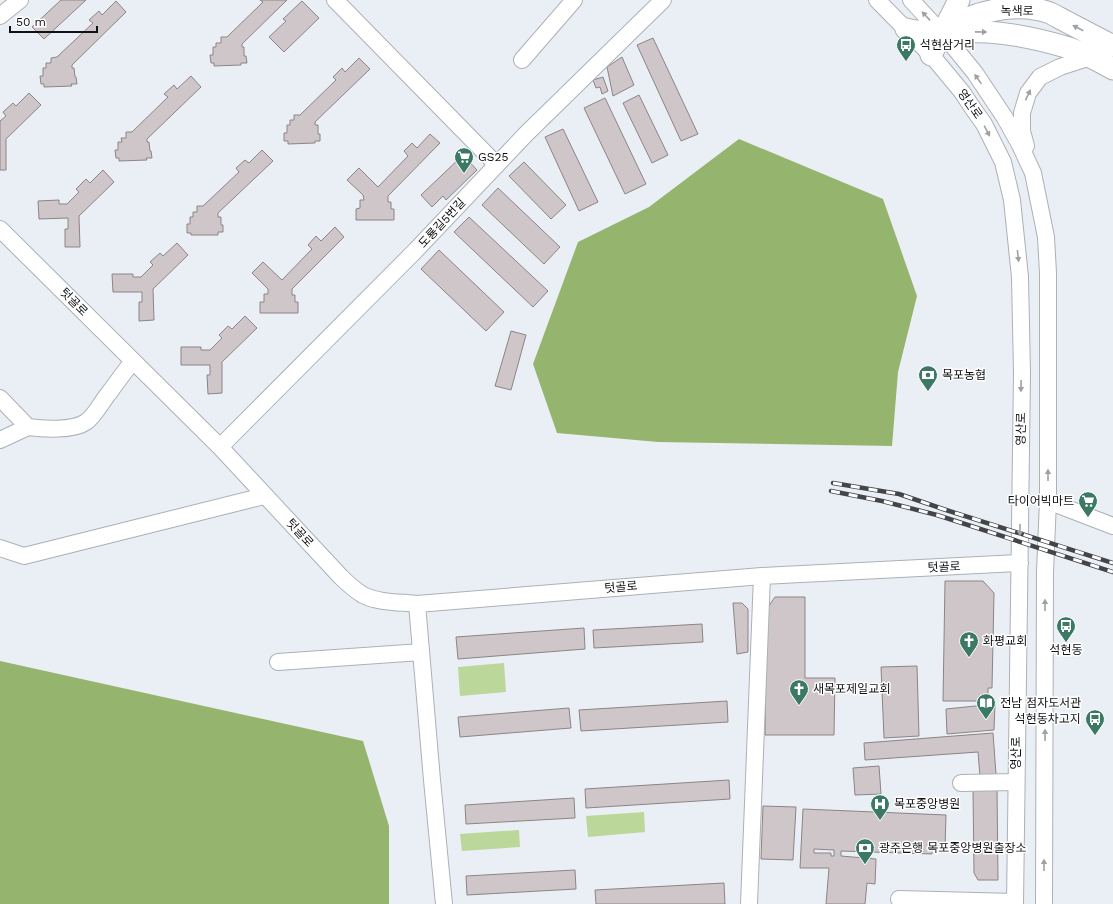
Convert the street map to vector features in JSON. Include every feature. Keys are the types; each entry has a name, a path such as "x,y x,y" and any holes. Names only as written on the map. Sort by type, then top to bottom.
{"main road":[{"path":"931,55 959,0"},
{"name":"녹색로","path":"942,33 964,20 990,11 1029,9 1049,13 1113,46"},
{"name":"녹색로","path":"906,29 920,32 942,33 999,33 1038,40 1069,48 1113,68"}],"street":[{"path":"0,16 20,0"},
{"path":"335,0 496,164"},
{"path":"522,60 574,0"},
{"name":"도룡길5번길","path":"220,446 416,250 496,164 663,0"},
{"name":"영산로","path":"877,0 931,55 962,92 984,124 1003,162 1012,200 1020,277 1022,373 1015,903"},
{"name":"영산로","path":"911,0 942,33 975,73 1005,118 1033,173 1046,237 1048,273 1048,501 1045,572 1044,904"},
{"path":"1021,0 1049,13"},
{"path":"1033,173 1022,131 1022,113 1028,93 1040,77 1060,67 1091,57"},
{"name":"텃골로","path":"0,230 220,446 264,496 341,577 353,588 364,595 377,599 417,604 762,576 1020,563"},
{"path":"0,440 28,428 50,429 78,426 87,422 133,361"},
{"path":"0,398 28,428"},
{"path":"0,548 24,556 264,496"},
{"path":"1048,501 1113,526"},
{"path":"750,904 762,576"},
{"path":"417,604 444,904"},
{"path":"278,662 421,652"},
{"path":"961,783 1016,782"},
{"path":"899,899 1015,903"}],"green space":[{"path":"739,139 883,199 917,296 898,372 892,446 658,442 557,433 533,364 578,242 649,207"},
{"path":"0,661 363,741 389,826 389,904 0,904"},
{"path":"504,663 506,692 460,696 458,667"},
{"path":"644,812 645,832 588,837 586,816"},
{"path":"519,830 520,847 462,851 460,834"}],"building":[{"path":"61,0 86,0 44,39 32,27"},
{"path":"260,0 287,0 242,44 247,63 241,63 241,65 214,66 214,63 211,63 210,55 213,55 213,47 216,47 216,43 221,43 221,37 227,37 263,2"},
{"path":"116,1 126,12 72,65 77,84 71,84 72,86 44,87 44,84 41,84 40,76 43,76 43,68 46,68 46,63 51,63 51,58 57,57 93,23 89,20 99,11 102,15"},
{"path":"302,1 319,18 284,52 269,37 286,21 283,19"},
{"path":"653,38 698,134 681,141 637,45"},
{"path":"622,57 634,85 613,96 607,67"},
{"path":"359,58 370,69 315,122 315,125 318,125 320,141 315,141 315,143 288,144 288,141 284,141 284,133 287,133 287,125 290,125 290,120 294,120 294,115 300,115 336,80 333,77 342,68 345,72"},
{"path":"191,76 201,87 147,139 152,158 146,158 147,160 119,161 119,158 116,158 115,150 118,150 118,142 122,142 121,138 126,138 126,132 132,132 168,97 164,94 174,85 177,89"},
{"path":"603,77 608,91 602,94 600,87 596,88 593,80"},
{"path":"29,93 41,105 6,139 6,170 0,170 0,121 6,116 3,112 13,103 16,106"},
{"path":"639,95 668,155 652,163 623,103"},
{"path":"605,98 646,184 625,194 584,108"},
{"path":"563,129 598,202 579,211 545,137"},
{"path":"430,134 440,143 388,196 388,202 391,202 391,209 394,209 394,220 356,220 356,209 360,208 360,200 364,200 363,195 347,180 359,168 378,187 408,156 404,151 412,143 417,148"},
{"path":"262,150 273,161 218,213 218,217 221,217 223,232 218,232 218,235 191,235 191,233 187,233 187,224 190,224 190,217 193,217 193,212 197,212 197,206 203,206 239,172 236,168 245,160 249,163"},
{"path":"463,155 477,170 446,200 443,196 432,207 421,195"},
{"path":"524,162 566,205 551,219 509,176"},
{"path":"103,170 114,182 79,216 80,247 65,247 65,229 68,229 68,218 39,219 38,201 59,200 59,204 67,204 79,192 76,189 86,179 90,183"},
{"path":"498,188 560,247 544,264 482,205"},
{"path":"469,217 548,291 533,307 454,232"},
{"path":"335,227 344,237 292,289 292,295 295,295 295,302 298,302 298,313 260,313 260,302 264,302 264,294 268,294 268,289 252,273 263,262 282,280 312,249 308,245 316,236 321,241"},
{"path":"177,243 188,255 153,289 154,320 139,321 139,302 142,302 142,292 113,292 112,274 133,274 133,277 141,277 153,265 150,262 160,253 163,256"},
{"path":"439,250 504,312 486,331 421,269"},
{"path":"245,316 257,328 222,362 222,393 208,394 207,375 210,375 210,365 181,365 181,347 201,347 201,350 210,350 222,338 219,335 228,326 232,329"},
{"path":"511,331 526,335 511,390 495,386"},
{"path":"945,581 983,581 994,593 992,688 988,688 988,701 943,701"},
{"path":"775,597 805,597 805,678 835,678 834,735 765,735 766,610"},
{"path":"733,603 742,603 748,609 748,652 737,654"},
{"path":"702,624 703,642 594,648 593,630"},
{"path":"584,628 585,649 458,659 456,637"},
{"path":"917,666 919,736 884,738 881,667"},
{"path":"727,701 728,722 581,731 579,710"},
{"path":"995,704 994,730 947,734 946,709"},
{"path":"569,708 571,728 460,737 458,717"},
{"path":"993,733 997,788 981,789 978,752 865,760 864,743"},
{"path":"879,766 881,794 855,795 853,768"},
{"path":"729,780 730,799 586,808 585,789"},
{"path":"997,788 998,880 978,880 974,873 973,789"},
{"path":"574,798 575,818 466,824 465,805"},
{"path":"763,806 796,807 793,860 761,859"},
{"path":"803,809 946,815 945,849 932,849 932,854 841,851 841,856 876,859 875,884 867,883 865,904 826,904 829,868 800,868","holes":["814,849 834,850 834,856 831,856 831,853 814,853"]},
{"path":"575,870 576,889 467,895 466,876"},
{"path":"724,883 725,904 596,904 595,890"}],"railway":[{"path":"833,483 899,494 1113,563"},
{"path":"831,491 882,501 937,515 1113,572"}],"place":[{"name":"석현삼거리","path":"906,62"},
{"name":"GS25","path":"464,174"},
{"name":"목포농협","path":"928,392"},
{"name":"타이어빅마트","path":"1088,518"},
{"name":"석현동","path":"1066,643"},
{"name":"화평교회","path":"969,658"},
{"name":"새목포제일교회","path":"799,706"},
{"name":"전남 점자도서관","path":"986,720"},
{"name":"석현동차고지","path":"1095,736"},
{"name":"목포중앙병원","path":"880,821"},
{"name":"광주은행 목포중앙병원출장소","path":"865,865"}]}
